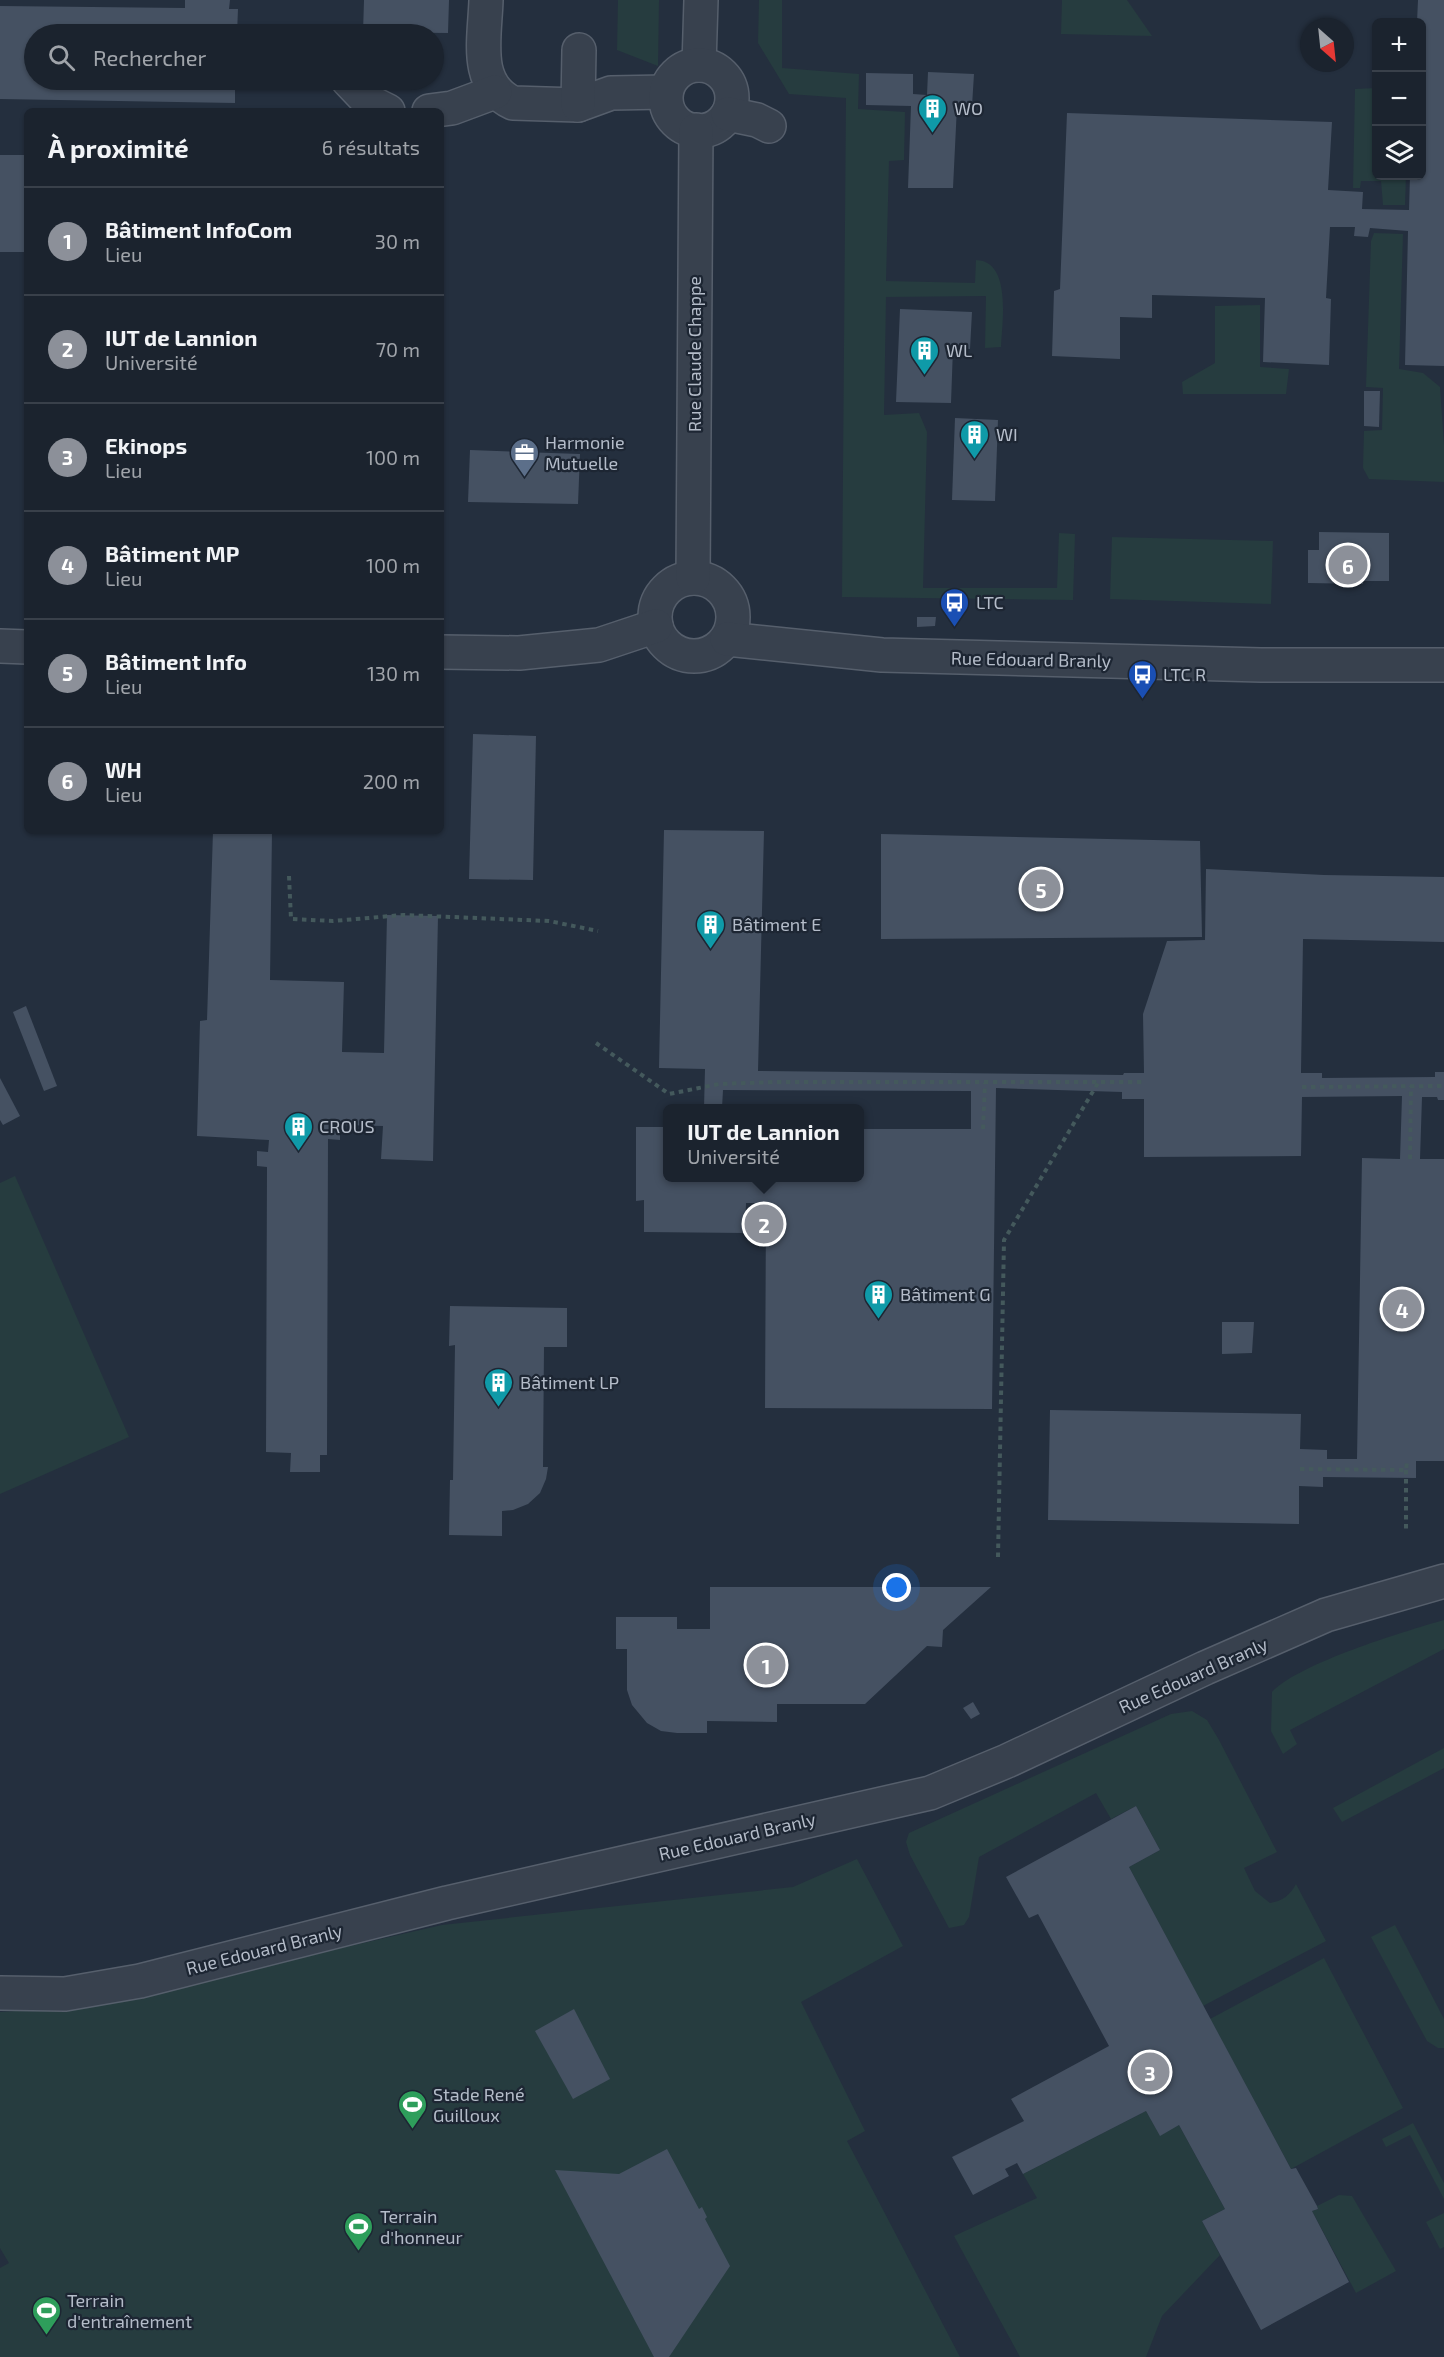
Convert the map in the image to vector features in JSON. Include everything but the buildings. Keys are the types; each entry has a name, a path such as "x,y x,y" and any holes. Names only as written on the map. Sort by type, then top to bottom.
{"street":[{"path":"486,0 485,72 495,92 513,103 578,105 611,93 666,92"},
{"path":"699,65 701,0"},
{"path":"578,105 579,50"},
{"path":"699,65 711,66 728,81 732,92 732,104 728,114 720,123 710,129 696,130 678,123 670,114 666,92 670,81 678,73 688,67 699,65"},
{"path":"358,90 368,101 382,108"},
{"path":"444,109 495,92"},
{"path":"728,114 757,120 768,126"},
{"name":"Rue Claude Chappe","path":"693,578 696,130"},
{"path":"693,578 705,579 716,584 725,592 734,616 727,639 716,650 702,656 687,656 673,650 662,640 656,626 657,603 663,593 681,580 693,578"},
{"path":"444,652 519,653 599,645 656,626"},
{"name":"Rue Edouard Branly","path":"727,639 882,655 1261,665 1444,665"},
{"path":"0,646 24,647"},
{"name":"Rue Edouard Branly","path":"0,1993 65,1994 140,1981 447,1903 930,1793 1006,1761 1205,1668 1326,1615 1444,1581"}],"path":[{"path":"289,876 291,919 333,921 403,915 538,921 598,931"},
{"path":"596,1044 669,1094 719,1084 752,1083 1144,1082"},
{"path":"983,1129 985,1083"},
{"path":"998,1557 1004,1240 1098,1083"},
{"path":"1410,1159 1411,1086"},
{"path":"1302,1087 1444,1086"},
{"path":"1406,1532 1407,1461"},
{"path":"1300,1469 1406,1470"}],"green space":[{"path":"618,0 659,0 658,66 617,50"},
{"path":"759,0 782,0 782,68 859,74 858,109 905,112 904,160 889,161 886,281 975,283 976,260 987,263 995,271 1000,282 1003,309 1001,347 985,348 986,296 886,297 884,415 919,413 927,432 923,588 1057,588 1059,533 1075,534 1073,600 842,597 846,98 789,94 758,43"},
{"path":"1062,0 1127,0 1152,36 1061,34"},
{"path":"1372,88 1372,180 1406,180 1405,205 1383,205 1381,181 1361,181 1360,188 1353,188 1355,89"},
{"path":"1374,233 1403,234 1399,369 1423,373 1440,387 1444,482 1369,479 1363,468 1364,431 1382,430 1383,388 1366,387 1371,241"},
{"path":"1260,305 1260,367 1289,369 1286,394 1183,394 1182,382 1215,363 1215,306"},
{"path":"1112,537 1273,541 1271,604 1110,599"},
{"path":"15,1176 129,1437 0,1494 0,1183"},
{"path":"1444,1620 1444,1649 1290,1730 1297,1744 1283,1754 1271,1731 1272,1692 1305,1670 1328,1660 1379,1640"},
{"path":"1192,1711 1207,1720 1277,1852 1244,1868 1255,1891 1270,1903 1286,1897 1296,1884 1326,1941 1203,2006 1129,1867 1160,1850 1136,1806 1111,1819 1096,1793 979,1857 969,1917 964,1925 949,1928 910,1855 906,1842 909,1833 1171,1714"},
{"path":"1444,1748 1444,1768 1342,1822 1333,1808"},
{"name":"Stade René Guilloux","path":"857,1859 903,1946 801,2002 865,2131 847,2141 960,2357 0,2357 0,2268 9,2263 0,2248 0,2012 87,2006 442,1925 793,1887"},
{"path":"1395,1925 1444,2019 1444,2048 1438,2048 1427,2041 1371,1937"},
{"path":"1324,1958 1403,2108 1291,2169 1210,2019"},
{"path":"1146,2111 1160,2135 1179,2125 1225,2209 1202,2221 1220,2255 1162,2316 1146,2357 1020,2357 954,2236 1037,2198 1023,2174"},
{"path":"1413,2123 1444,2183 1444,2199 1410,2135 1386,2147 1382,2139"},
{"path":"1339,2195 1352,2196 1396,2271 1356,2293 1312,2211"},
{"path":"1444,2213 1444,2247 1440,2249 1426,2222"}],"place":[{"name":"WO","path":"933,134"},
{"name":"WL","path":"925,376"},
{"name":"WI","path":"975,460"},
{"name":"Harmonie Mutuelle","path":"524,478"},
{"name":"WH","path":"1348,565"},
{"name":"LTC","path":"955,628"},
{"name":"LTC R","path":"1142,700"},
{"name":"Bâtiment Info","path":"1041,889"},
{"name":"Bâtiment E","path":"711,950"},
{"name":"CROUS","path":"298,1152"},
{"name":"IUT de Lannion","path":"764,1224"},
{"name":"Bâtiment MP","path":"1402,1309"},
{"name":"Bâtiment G","path":"879,1320"},
{"name":"Bâtiment LP","path":"499,1408"},
{"name":"Bâtiment InfoCom","path":"766,1665"},
{"name":"Ekinops","path":"1150,2072"},
{"name":"Stade René Guilloux","path":"412,2130"},
{"name":"Terrain d'honneur","path":"359,2252"},
{"name":"Terrain d'entraînement","path":"46,2336"}]}
